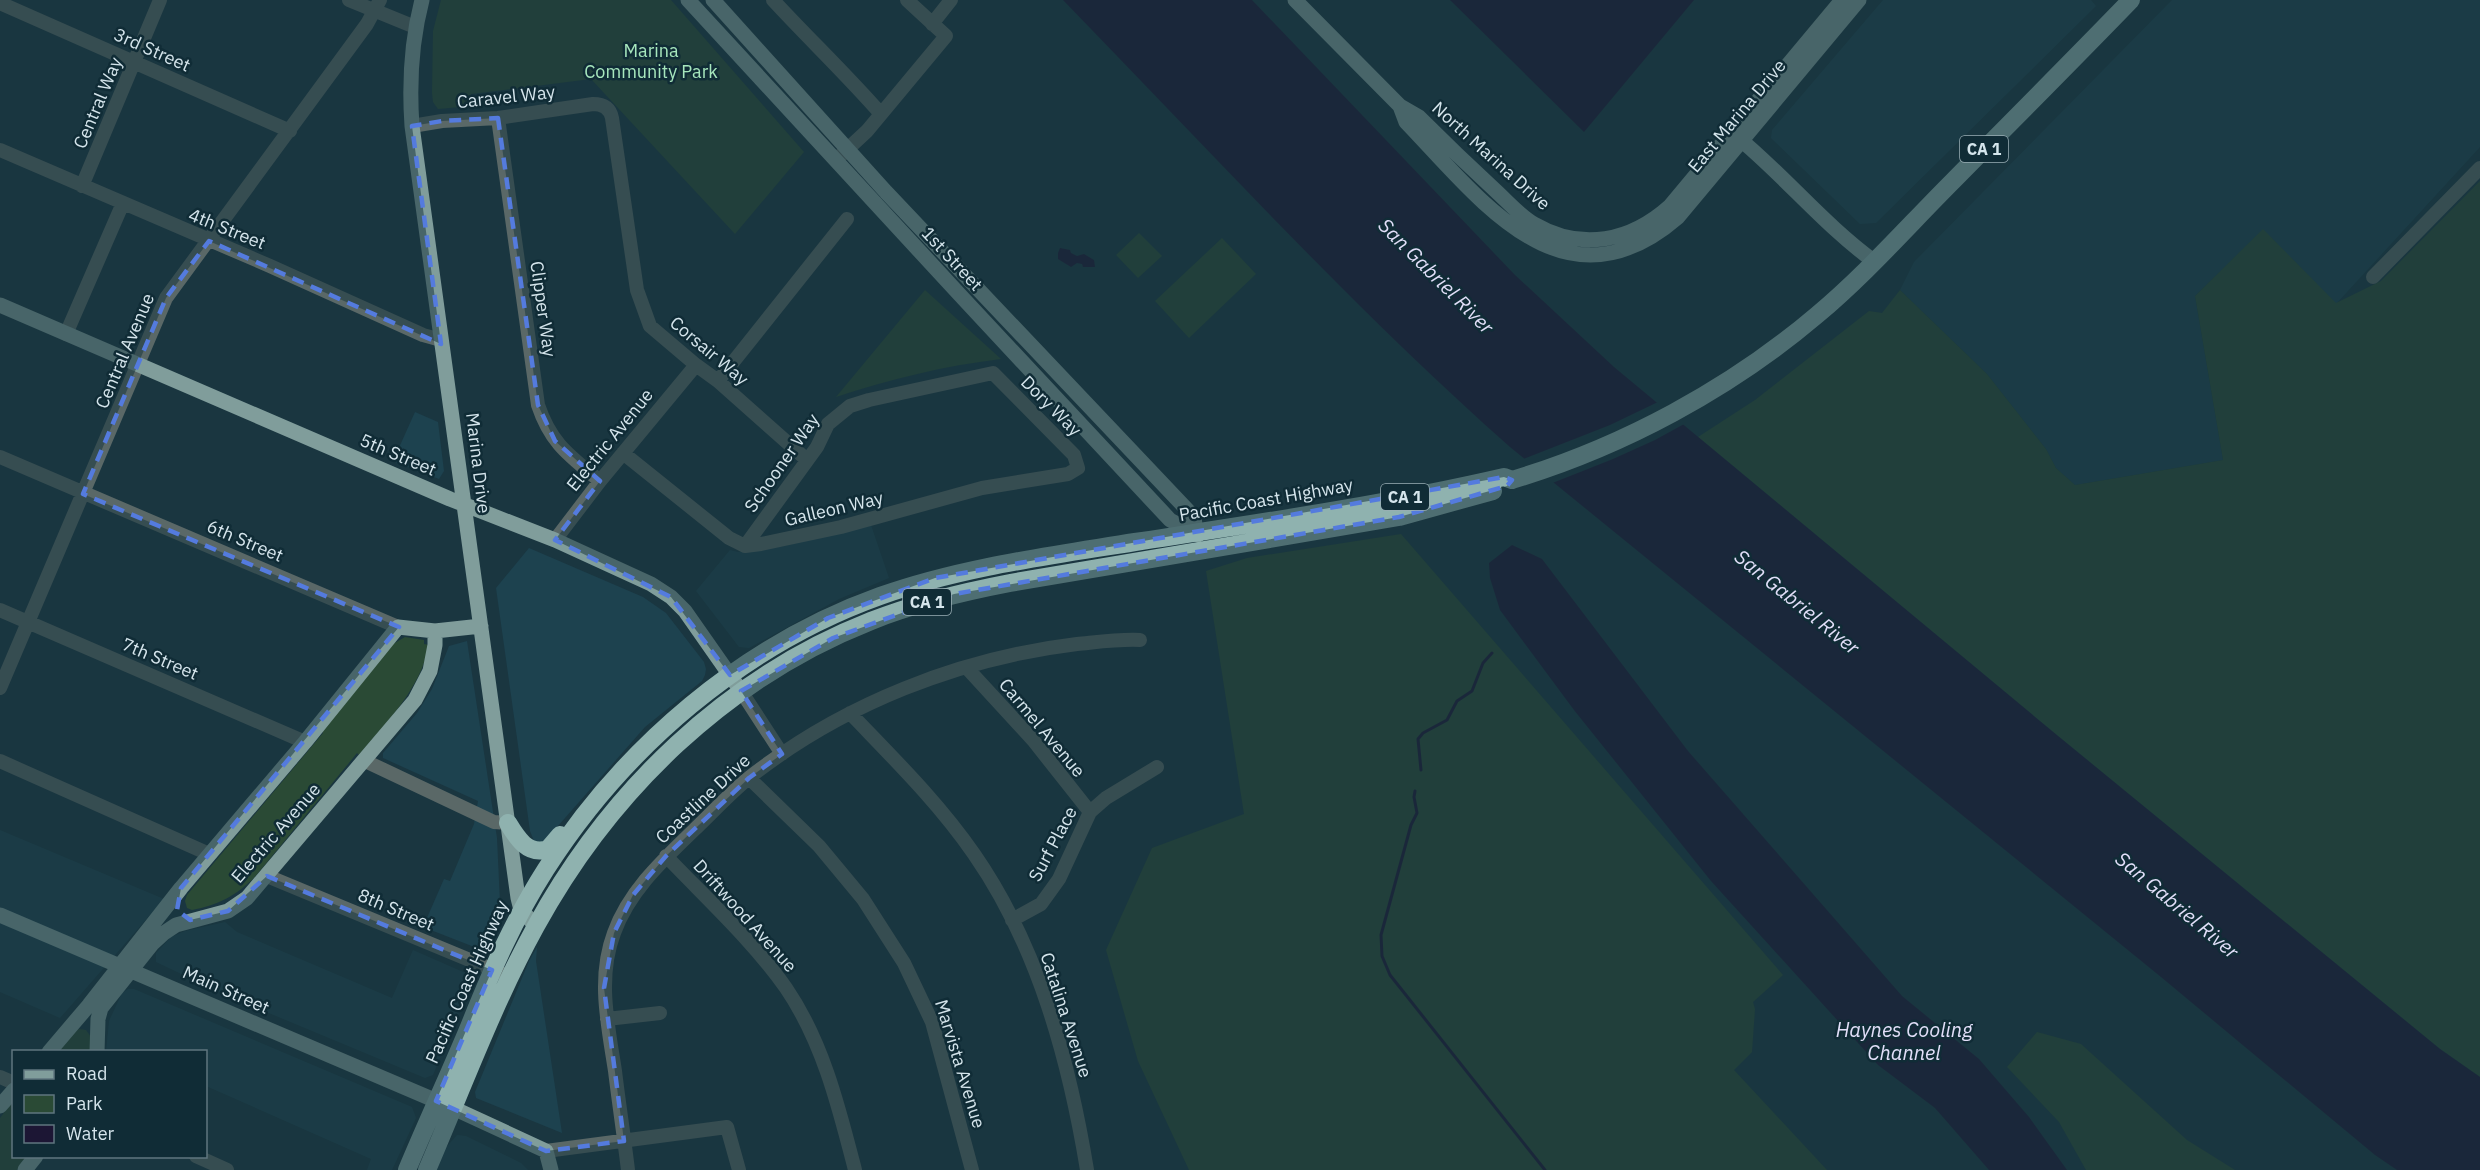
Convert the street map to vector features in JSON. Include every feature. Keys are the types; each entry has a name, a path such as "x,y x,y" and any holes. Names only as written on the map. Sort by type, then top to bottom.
{"highway":[{"name":"CA 1","path":"1514,479 1561,463 1621,438 1688,403 1779,344 1816,316 1875,262 2131,0"},
{"name":"Pacific Coast Highway","path":"407,1170 520,910 570,834 609,785 660,732 730,675 798,633 828,618 878,597 935,578 1003,563 1449,490 1504,477 1514,479"},
{"name":"Pacific Coast Highway","path":"427,1170 510,977 536,926 581,852 637,783 674,746 741,692 802,653 871,621 954,594 1400,517 1507,486 1514,479"},
{"path":"660,732 674,746"},
{"path":"508,823 527,848 544,851 551,846 594,792 609,785"}],"main road":[{"name":"Marina Drive","path":"422,0 415,27 410,82 411,126 520,910"},
{"name":"1st Street","path":"688,0 1170,520 1196,533 1209,549"},
{"name":"1st Street","path":"714,0 893,200 1194,517 1196,533"},
{"name":"North Marina Drive","path":"1295,0 1400,106 1419,117 1532,223 1547,231 1580,238 1631,240"},
{"name":"East Marina Drive","path":"1737,137 1842,0"},
{"name":"East Marina Drive","path":"1631,240 1670,206 1737,137 1859,0"},
{"path":"1737,137 1788,181 1853,246 1875,262"},
{"name":"5th Street","path":"0,305 464,504 555,540 651,584 672,597 703,635 741,692"},
{"name":"6th Street","path":"398,627 435,631 481,626"},
{"name":"Electric Avenue","path":"97,1046 101,1008 126,967 181,888 398,627"},
{"name":"Electric Avenue","path":"51,1050 126,967 164,933 176,926 228,911 247,897 267,876 402,718 423,687 430,671 435,631"},
{"path":"181,888 177,910 184,918 197,919"},
{"path":"520,910 536,926"},
{"name":"Main Street","path":"0,915 453,1108 546,1151"},
{"path":"74,1023 87,1024 97,1046"},
{"path":"0,1106 12,1092"},
{"path":"546,1151 551,1170"},
{"path":"25,1170 34,1158"}],"street":[{"name":"Central Way","path":"82,186 160,0"},
{"path":"349,0 377,5 415,27"},
{"path":"773,0 804,34 836,63 881,114"},
{"path":"836,160 881,114 946,36 907,0"},
{"path":"932,24 951,0"},
{"name":"3rd Street","path":"0,3 290,131"},
{"name":"Central Avenue","path":"0,688 166,298 290,131 367,24 377,5"},
{"name":"Caravel Way","path":"411,126 442,121 498,118 593,104 604,106"},
{"name":"Corsair Way","path":"604,106 611,113 612,118 637,290 651,326 718,381 807,460"},
{"name":"Clipper Way","path":"498,118 538,405 544,422 555,441 600,481"},
{"name":"4th Street","path":"0,150 270,266 423,335 441,340"},
{"path":"2373,277 2480,168"},
{"path":"66,334 123,203"},
{"path":"718,381 847,219"},
{"name":"Electric Avenue","path":"555,540 600,481 696,365"},
{"name":"Schooner Way","path":"745,546 817,447 828,424 850,406 993,373"},
{"name":"Dory Way","path":"993,373 1074,455 1078,468"},
{"path":"623,453 729,538 745,546"},
{"name":"6th Street","path":"0,457 398,627"},
{"name":"Galleon Way","path":"745,546 842,527 982,488 1068,474 1078,468"},
{"name":"7th Street","path":"0,610 305,741"},
{"name":"Coastline Drive","path":"628,1170 604,988 614,933 633,895 666,856 749,778 782,754 850,713 904,687 1000,657 1058,646 1123,639 1140,640"},
{"name":"Carmel Avenue","path":"966,667 1033,740 1090,812"},
{"path":"741,692 782,754"},
{"name":"Catalina Avenue","path":"850,713 938,807 974,854 1012,920 1046,999 1070,1083 1087,1170"},
{"path":"0,761 209,854"},
{"path":"365,761 494,822 508,823"},
{"name":"Surf Place","path":"1012,920 1041,904 1059,879 1090,812 1106,798 1157,767"},
{"name":"Marvista Avenue","path":"749,778 819,846 863,899 904,963 932,1022 972,1170"},
{"name":"Driftwood Avenue","path":"666,856 753,947 786,989 813,1037 838,1104 855,1170"},
{"name":"8th Street","path":"267,876 510,977"},
{"path":"607,1019 660,1013"},
{"path":"546,1151 727,1126 739,1170"},
{"path":"200,1158 227,1170"}],"highlighted area":[{"path":"498,118 538,405 555,441 600,481 555,540 671,597 730,675 828,618 935,578 1504,477 1512,480 1507,486 1399,517 954,594 833,638 741,691 782,754 749,778 666,856 633,895 614,933 604,988 624,1141 546,1151 436,1101 492,970 267,876 228,911 190,920 177,910 181,888 399,627 83,494 166,298 209,241 441,344 412,126 442,121"}],"shaded area":[{"path":"1883,0 2091,0 2096,6 1876,223 1860,224 1771,138 1772,130"},
{"path":"2172,0 2480,0 2480,147 2336,304 2263,230 2195,296 2223,460 2075,485 2056,468 2046,449 1987,374 1900,290 1914,262"},
{"path":"415,412 438,422 444,471 439,479 393,461"},
{"path":"871,525 889,578 839,599 749,648 739,647 696,591 730,550 738,552 785,546"},
{"path":"529,548 643,597 666,613 704,662 706,669 702,681 645,727 543,843 534,841 530,831 496,588"},
{"path":"467,641 497,838 500,903 490,944 482,950 423,927 444,879 450,881 474,824 478,801 383,758 383,753 417,713 432,689 449,646"},
{"path":"0,830 164,899 60,1018 0,992"},
{"path":"225,922 237,932 392,998 413,950 470,975 472,981 433,1075 425,1078 228,996 156,962 156,953 171,937 185,931"},
{"path":"537,947 536,961 562,1133 476,1098 475,1092 529,961"},
{"path":"128,989 134,989 412,1107 416,1118 392,1170 367,1170 371,1159 207,1086 207,1050 106,1050 109,1021 122,993"},
{"path":"457,1135 466,1136 521,1163 528,1170 436,1170 443,1151"}],"green space":[{"name":"Marina Community Park","path":"441,0 671,0 804,152 735,234 591,79 471,94 472,106 438,109 433,102 432,93 433,31"},
{"path":"2480,181 2480,1077 2440,1049 1698,437 1755,400 1869,311 1882,313 1900,290 1987,374 2046,449 2056,468 2075,485 2223,460 2195,296 2263,229 2336,303 2381,281"},
{"path":"1139,233 1162,256 1138,278 1116,255"},
{"path":"1222,238 1256,274 1189,338 1155,301"},
{"path":"925,290 1001,359 917,374 836,397"},
{"path":"1401,534 1783,975 1753,1002 1755,1009 1752,1052 1734,1070 1827,1170 1189,1170 1138,1061 1106,950 1152,848 1244,814 1206,571 1247,558"},
{"path":"405,637 424,640 424,644 429,645 418,676 391,717 359,755 357,753 254,878 233,895 218,902 192,910 187,908 185,901 187,895 323,733 322,731 393,644"},
{"path":"79,1029 86,1030 91,1037 91,1050 57,1050 71,1034"},
{"path":"2037,1032 2081,1044 2187,1140 2235,1170 2086,1170 2059,1122 2007,1067"},
{"path":"12,1102 12,1158 27,1158 17,1170 0,1170 0,1118"}],"water":[{"name":"San Gabriel River","path":"1063,0 1252,0 1515,275 1614,367 2058,736 2440,1049 2480,1077 2480,1170 2397,1170 2375,1155 2161,977 1510,447 1451,394 1338,284"},
{"path":"1450,0 1694,0 1584,132"},
{"path":"1060,248 1070,250 1077,256 1084,254 1094,260 1095,267 1083,267 1082,264 1077,263 1071,267 1058,259"},
{"name":"Haynes Cooling Channel","path":"1512,545 1542,559 1688,751 1902,996 1979,1059 2029,1117 2067,1170 1989,1170 1935,1108 1878,1065 1711,881 1574,710 1500,610 1490,578 1489,563"}],"pier":[{"path":"1660,401 1686,423 1613,459 1550,484 1521,460 1610,425"}],"waterway":[{"path":"1421,770 1418,739 1423,733 1447,720 1457,701 1472,691 1483,663 1492,653"},
{"path":"1415,791 1417,813 1411,825 1381,935 1382,956 1390,975 1545,1170"}]}
